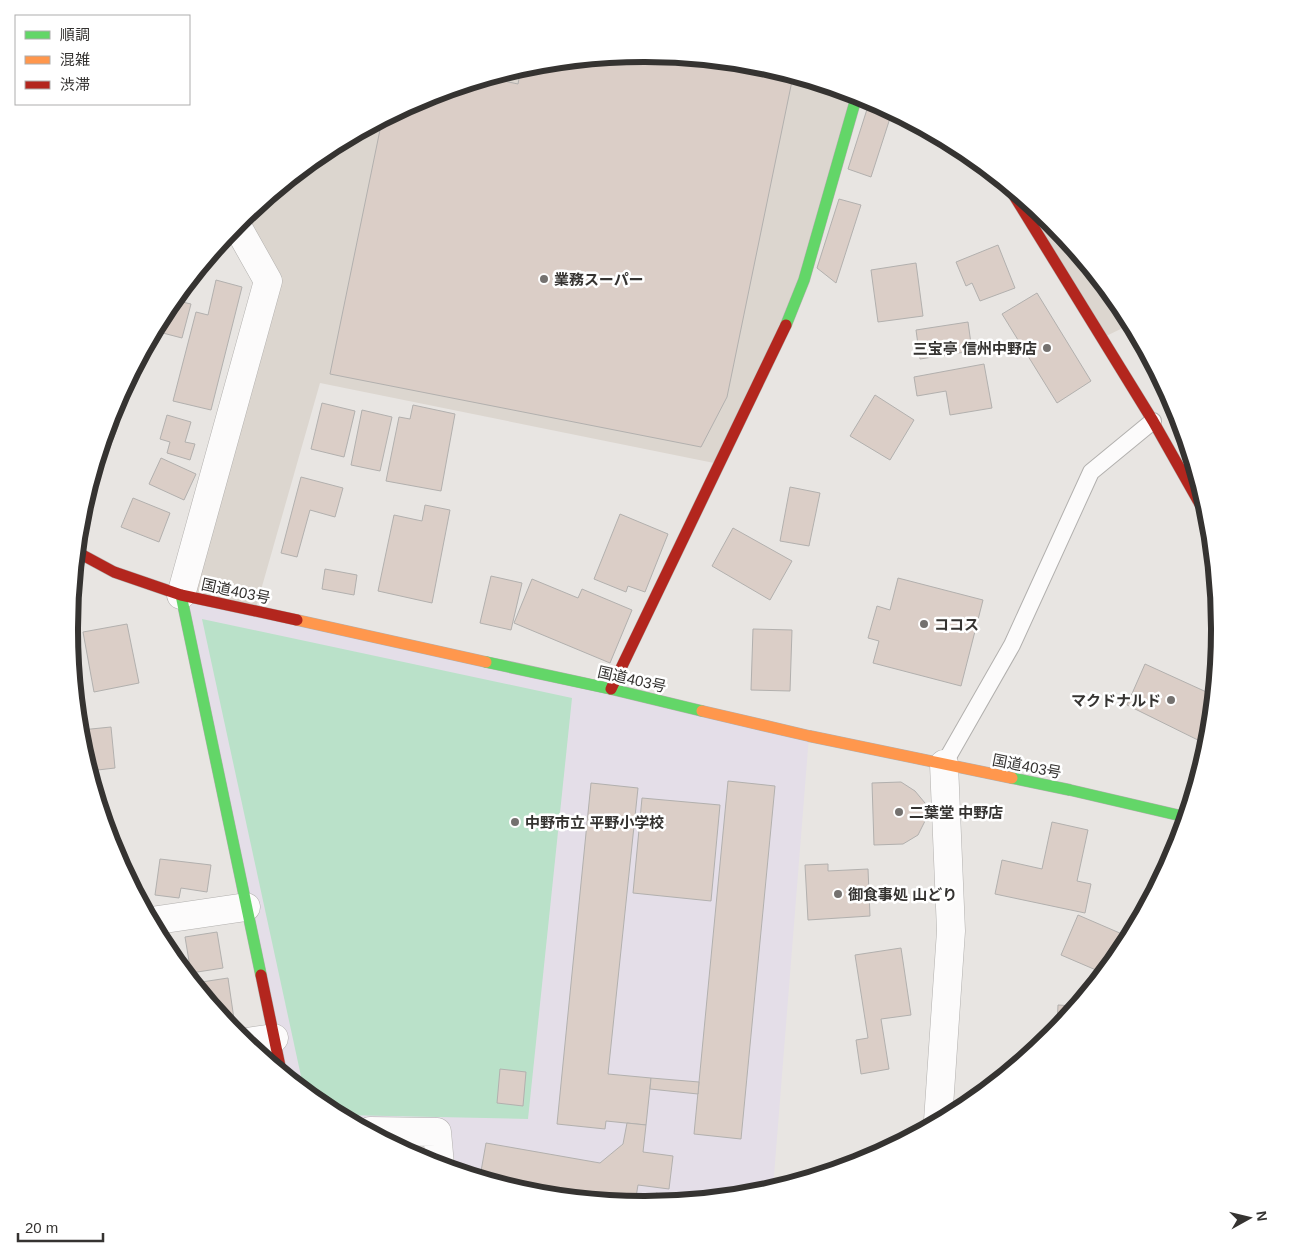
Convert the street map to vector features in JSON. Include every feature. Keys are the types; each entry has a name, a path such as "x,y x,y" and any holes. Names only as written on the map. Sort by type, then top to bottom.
{"main road":[{"path":"611,689 784,330 804,280 854,103"},
{"path":"1019,204 1153,421 1195,495"},
{"name":"国道403号","path":"83,555 114,572 181,595 611,689 809,736 1070,790 1179,816"},
{"path":"181,595 279,1061"}],"street":[{"path":"181,595 268,281 240,232"},
{"path":"939,1113 951,931 944,764"},
{"path":"159,920 246,907"},
{"path":"255,1041 274,1038"},
{"path":"383,1131 437,1132 439,1156"}],"lane":[{"path":"944,764 1012,645 1091,472 1153,421"}],"shaded area":[{"path":"644,62 682,64 755,73 827,93 854,103 804,280 719,464 320,383 255,611 181,595 268,281 242,230 271,203 330,158 361,138 428,106 498,82 534,73 571,67"},
{"path":"1020,204 1070,255 1116,314 1124,327 1102,338"},
{"name":"中野市立 平野小学校","path":"181,595 809,736 774,1180 718,1191 644,1196 571,1191 534,1185 498,1176 439,1156 437,1132 383,1131 330,1100 279,1061"}],"green space":[{"path":"202,619 572,698 528,1119 354,1115 302,1079"}],"building":[{"path":"644,62 718,67 755,73 792,82 727,397 701,447 330,374 380,128 462,93 503,81 518,84 519,77 534,73 571,67"},
{"path":"867,109 890,119 871,177 848,169"},
{"path":"839,199 861,205 836,283 817,268"},
{"path":"998,245 1015,288 980,301 972,283 966,286 956,262"},
{"path":"916,263 923,316 878,322 871,270"},
{"path":"216,280 242,287 211,410 173,401 196,312 208,315"},
{"name":"三宝亭 信州中野店","path":"1037,293 1091,381 1057,403 1002,314"},
{"path":"182,302 191,304 182,338 162,333"},
{"path":"968,322 972,351 920,359 916,330"},
{"path":"984,364 992,408 950,415 946,391 917,396 914,377"},
{"path":"875,395 914,420 890,460 850,436"},
{"path":"322,403 355,411 344,457 311,449"},
{"path":"413,405 455,414 441,491 386,481 399,417 410,419"},
{"path":"362,410 392,417 380,471 351,465"},
{"path":"167,415 191,422 185,442 195,444 190,460 167,453 170,442 160,439"},
{"path":"117,423 119,424 99,475"},
{"path":"161,458 196,474 184,500 149,484"},
{"path":"301,477 343,488 335,517 310,510 297,557 281,553"},
{"path":"790,487 820,493 809,546 780,541"},
{"path":"133,498 170,513 159,542 121,527"},
{"path":"425,505 450,510 432,603 378,591 394,515 422,521"},
{"path":"620,514 668,534 645,592 628,586 626,592 594,579"},
{"path":"733,528 792,561 770,600 712,566"},
{"path":"325,569 357,575 354,595 322,589"},
{"path":"491,576 522,583 511,630 480,623"},
{"name":"ココス","path":"898,578 983,600 961,686 873,663 879,641 868,638 877,606 890,610"},
{"path":"532,579 578,598 582,589 632,610 610,663 514,623"},
{"path":"127,624 139,683 94,692 83,632"},
{"path":"753,629 792,630 790,691 751,690"},
{"name":"マクドナルド","path":"1145,664 1207,692 1200,741 1127,705"},
{"path":"111,727 115,768 96,770 87,729"},
{"path":"728,781 775,786 741,1139 694,1134"},
{"name":"二葉堂 中野店","path":"901,782 915,791 925,803 925,821 918,835 903,844 874,845 872,783"},
{"path":"591,783 638,788 608,1074 651,1078 646,1125 606,1121 605,1129 557,1124"},
{"path":"642,798 720,805 711,901 633,893"},
{"path":"1052,822 1088,830 1077,881 1091,884 1085,913 995,894 1002,860 1042,869"},
{"path":"160,859 211,865 207,892 181,888 179,898 155,895"},
{"name":"御食事処 山どり","path":"828,864 828,871 868,869 870,916 808,920 805,865"},
{"path":"1078,915 1122,934 1097,970 1061,955"},
{"path":"217,932 223,968 194,973 190,967 185,937"},
{"path":"901,948 911,1015 881,1019 889,1069 861,1074 856,1040 868,1038 855,955"},
{"path":"228,978 234,1019 219,1003 202,982"},
{"path":"1058,1005 1068,1006 1058,1016"},
{"path":"500,1069 526,1072 523,1106 497,1103"},
{"path":"651,1078 699,1082 698,1094 650,1089"},
{"path":"627,1123 646,1125 643,1152 673,1156 669,1189 638,1185 636,1196 571,1191 534,1185 481,1171 486,1143 600,1163 623,1144"}],"traffic: fast":[{"path":"786,325 804,280 855,104"},
{"path":"181,595 261,975"},
{"path":"486,662 702,711"},
{"path":"1012,778 1179,815"}],"traffic: slow":[{"path":"297,620 486,662"},
{"path":"702,711 809,736 1012,778"}],"traffic: jam":[{"path":"1019,204 1153,421 1195,495"},
{"path":"611,689 786,325"},
{"path":"83,555 114,572 181,595 297,620"},
{"path":"261,975 279,1061"}],"place":[{"name":"業務スーパー","path":"544,279"},
{"name":"三宝亭 信州中野店","path":"1047,348"},
{"name":"ココス","path":"924,624"},
{"name":"マクドナルド","path":"1171,700"},
{"name":"二葉堂 中野店","path":"899,812"},
{"name":"中野市立 平野小学校","path":"515,822"},
{"name":"御食事処 山どり","path":"838,894"}]}
